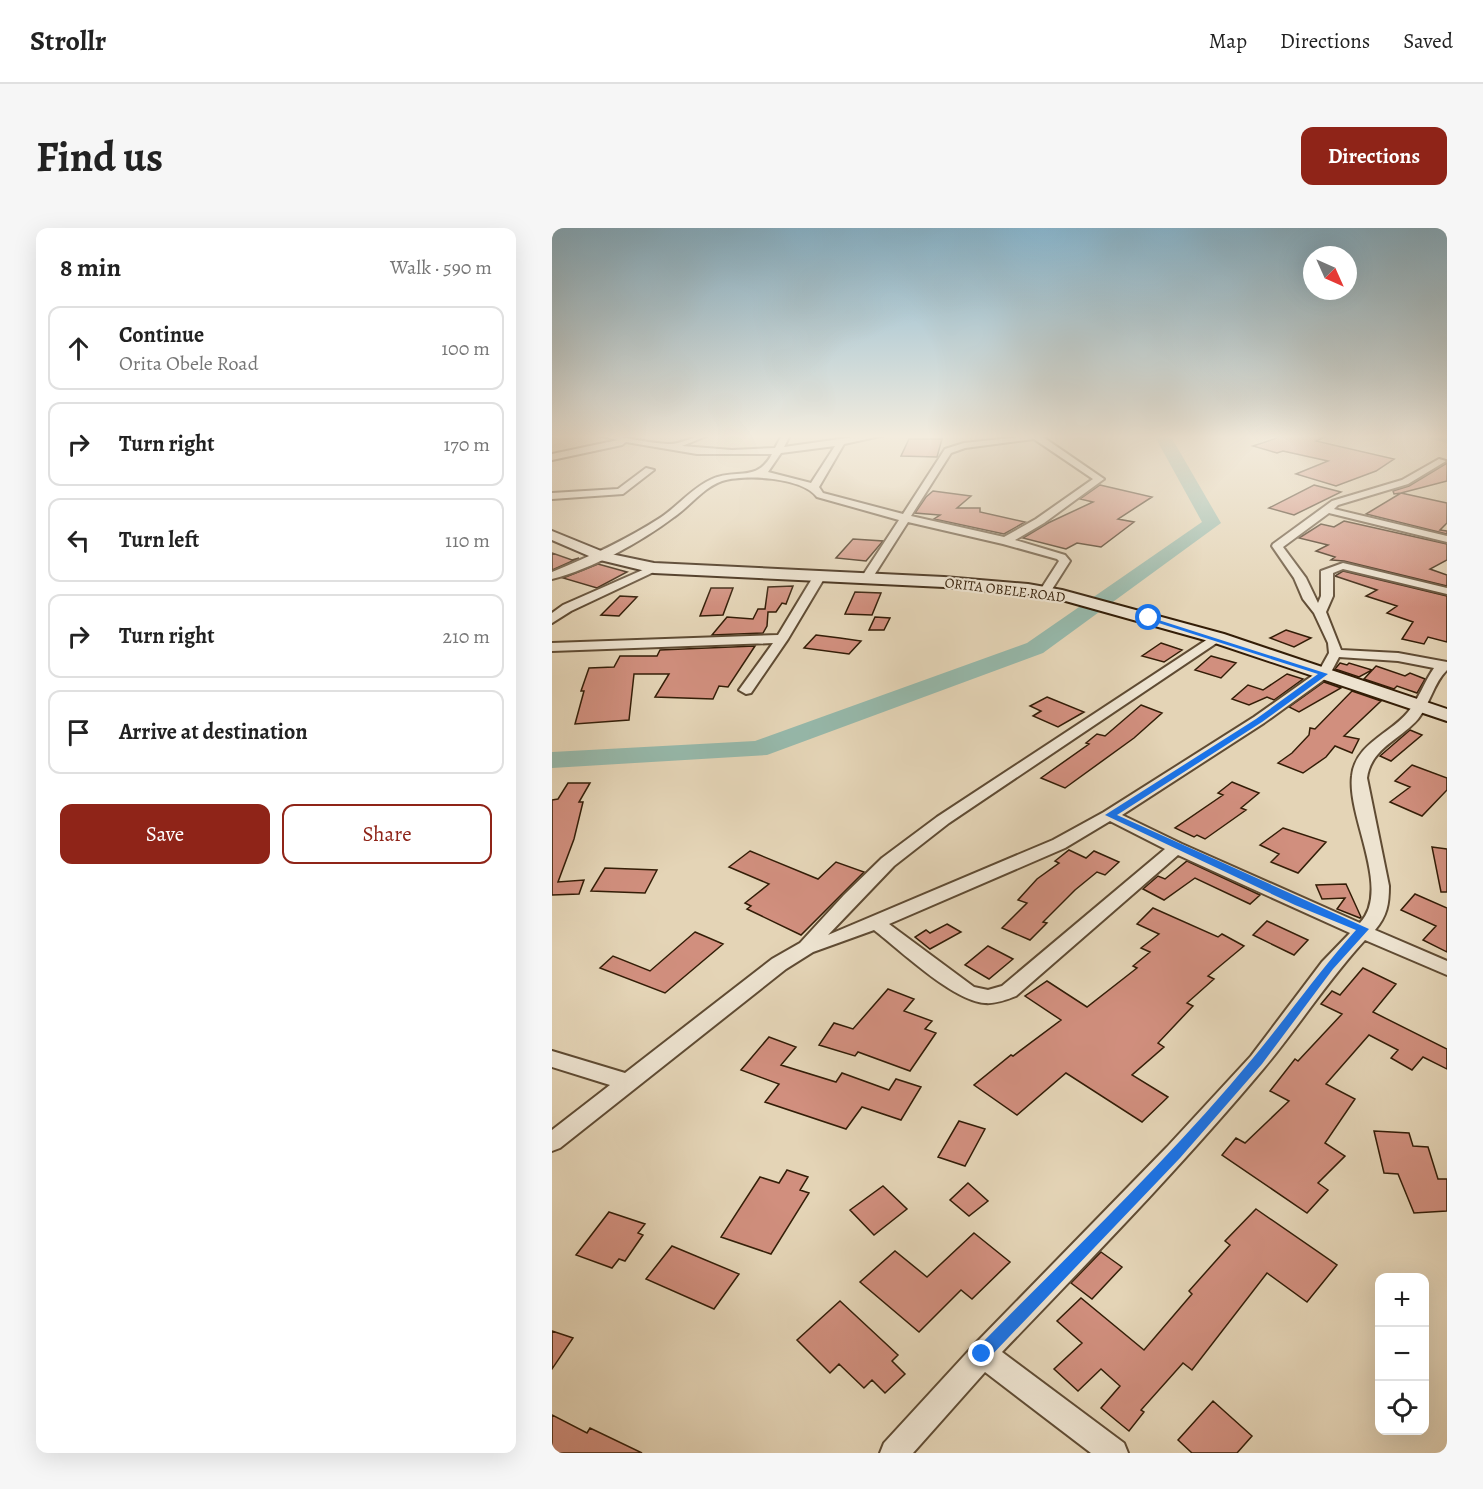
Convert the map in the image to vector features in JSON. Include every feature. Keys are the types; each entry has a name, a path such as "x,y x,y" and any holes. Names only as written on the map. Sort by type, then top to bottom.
{"main road":[{"name":"ORITA OBELE ROAD","path":"552,535 601,556 654,568 986,585 1045,592 1097,603 1218,638 1447,715"}],"street":[{"path":"552,496 617,492"},
{"path":"552,576 601,556 663,521 700,492"},
{"path":"818,492 820,495 905,519 1006,541 1064,559 1045,592"},
{"path":"867,578 922,492"},
{"path":"1006,541 1040,521 1081,492"},
{"path":"552,1142 779,964 806,948 844,936 1059,844 1110,815 1259,720 1324,674 1335,653 1334,644 1320,612 1309,599 1300,578 1276,546 1335,503 1371,492"},
{"path":"1327,510 1446,538"},
{"path":"1320,612 1327,596 1328,572 1343,566 1447,591"},
{"path":"552,619 567,608 654,568"},
{"path":"746,690 782,639 819,577"},
{"path":"806,948 850,899 888,862 943,820 1218,638"},
{"path":"552,647 782,639"},
{"path":"894,1453 982,1354 1175,1154 1258,1061 1329,967 1376,917 1380,904 1380,886 1359,776 1365,759 1370,753 1410,719 1421,706 1426,690 1444,666 1398,657 1335,653"},
{"path":"1110,815 1176,848 1363,929 1447,969"},
{"path":"875,922 967,992 982,998 996,997 1009,991 1176,848"},
{"path":"552,1059 626,1082"},
{"path":"982,1354 1114,1453"}],"building":[{"path":"932,492 971,496 957,508 980,508 980,512 1025,522 1004,534 934,519 940,515 915,513"},
{"path":"1090,492 1131,492 1152,497 1118,519 1134,522 1101,547 1077,543 1066,549 1023,538 1048,523 1093,502 1080,499"},
{"path":"1300,492 1341,492 1294,515 1269,508"},
{"path":"1401,493 1447,503 1447,523 1440,530 1447,531 1447,534 1366,514"},
{"path":"1344,521 1447,544 1447,560 1430,569 1447,575 1447,586 1344,561 1331,560 1335,557 1316,551 1328,545 1299,538 1321,524 1334,527"},
{"path":"853,539 883,541 866,561 836,558"},
{"path":"552,553 572,560 579,558 552,570"},
{"path":"598,564 627,572 597,588 563,578"},
{"path":"1343,571 1447,596 1447,642 1428,637 1424,644 1402,639 1413,622 1387,613 1397,606 1366,596 1377,590 1335,576"},
{"path":"793,586 786,604 782,603 776,612 768,612 767,626 763,633 712,635 727,617 753,619 758,609 765,609 768,587"},
{"path":"711,588 733,588 723,615 700,616"},
{"path":"855,592 881,593 872,615 845,614"},
{"path":"620,596 637,597 619,616 601,615"},
{"path":"875,617 890,618 884,630 869,630"},
{"path":"1286,630 1311,638 1294,647 1270,638"},
{"path":"816,635 861,641 849,654 804,648"},
{"path":"1161,643 1182,650 1164,662 1142,656"},
{"path":"755,646 728,687 719,686 713,699 655,697 669,674 634,674 629,720 575,724 584,691 581,691 589,668 614,667 620,656 657,656 660,650"},
{"path":"1211,656 1236,663 1221,678 1195,670"},
{"path":"1340,663 1347,665 1349,663 1372,670 1359,677 1335,669"},
{"path":"1376,666 1405,676 1410,673 1425,679 1417,693 1397,686 1394,689 1364,679"},
{"path":"1287,674 1303,679 1274,700 1267,697 1249,705 1232,699 1248,685 1263,690"},
{"path":"1324,682 1341,688 1299,712 1289,707"},
{"path":"1352,691 1381,701 1344,736 1359,739 1352,753 1335,746 1326,757 1303,773 1278,763 1292,753 1309,735 1310,728 1315,729"},
{"path":"1047,697 1084,712 1058,727 1033,716 1041,711 1030,706"},
{"path":"1141,705 1162,713 1134,738 1065,788 1041,778 1089,744 1086,743 1097,734 1105,736"},
{"path":"1410,730 1422,735 1391,761 1380,756"},
{"path":"1412,765 1447,778 1447,790 1422,816 1390,802 1410,787 1395,781"},
{"path":"1232,782 1259,793 1241,808 1246,810 1205,839 1197,835 1194,837 1175,828 1223,795 1218,793"},
{"path":"568,783 590,783 579,802 583,802 574,839 558,882 584,880 579,894 552,895 552,800 558,799"},
{"path":"1283,828 1326,842 1298,873 1271,862 1279,854 1260,845"},
{"path":"1432,847 1447,849 1447,892 1441,892"},
{"path":"1069,850 1086,858 1094,851 1119,862 1105,875 1097,872 1075,890 1043,922 1047,923 1030,940 1002,928 1027,903 1018,900 1037,879 1059,863 1055,861"},
{"path":"750,851 818,879 836,862 864,872 801,935 747,909 751,906 745,903 769,884 729,867"},
{"path":"1187,861 1260,895 1250,904 1195,878 1164,900 1143,889 1158,876 1165,879"},
{"path":"605,868 657,870 645,893 591,891"},
{"path":"1346,884 1360,918 1337,909 1345,898 1322,899 1316,885"},
{"path":"1415,894 1447,908 1447,952 1423,940 1436,926 1401,910"},
{"path":"1153,908 1218,937 1222,934 1244,946 1208,976 1214,979 1187,1003 1193,1006 1158,1043 1164,1047 1132,1075 1168,1097 1142,1122 1066,1073 1017,1115 974,1085 1011,1055 1013,1056 1061,1020 1025,996 1047,981 1087,1007 1137,968 1133,966 1150,952 1141,948 1159,934 1137,924"},
{"path":"1267,921 1308,940 1294,955 1253,935"},
{"path":"947,924 961,932 930,949 915,937 926,930 930,933"},
{"path":"695,932 723,944 665,993 600,968 613,956 650,971"},
{"path":"988,946 1013,959 989,979 965,965"},
{"path":"1363,968 1396,984 1373,1012 1447,1049 1447,1069 1423,1057 1412,1070 1391,1058 1398,1050 1369,1035 1326,1084 1355,1099 1325,1143 1345,1156 1318,1183 1328,1190 1307,1213 1222,1155 1236,1138 1245,1143 1289,1101 1270,1091 1295,1059 1298,1061 1342,1014 1321,1004 1332,991 1340,995"},
{"path":"888,989 914,999 904,1011 932,1021 925,1029 936,1033 910,1071 858,1052 855,1056 819,1045 834,1023 853,1029"},
{"path":"769,1037 796,1047 781,1065 836,1082 842,1073 889,1090 896,1079 921,1087 901,1120 862,1107 846,1129 765,1102 779,1084 741,1070"},
{"path":"959,1121 985,1129 965,1166 938,1157"},
{"path":"1374,1131 1409,1133 1413,1146 1428,1147 1438,1179 1447,1179 1447,1211 1414,1213 1398,1174 1384,1173"},
{"path":"787,1170 808,1177 800,1190 809,1193 771,1254 721,1237 760,1177 779,1183"},
{"path":"968,1183 988,1201 969,1216 950,1200"},
{"path":"883,1186 907,1209 874,1235 850,1210"},
{"path":"1256,1209 1337,1265 1307,1302 1267,1273 1192,1370 1183,1363 1141,1410 1144,1412 1129,1431 1101,1408 1120,1386 1101,1369 1078,1391 1054,1369 1082,1343 1057,1321 1081,1298 1144,1350 1192,1294 1189,1291 1230,1245 1225,1241"},
{"path":"609,1212 645,1224 638,1233 643,1235 625,1261 619,1259 612,1268 576,1255"},
{"path":"974,1233 1010,1262 972,1299 961,1290 919,1332 860,1282 895,1251 927,1277"},
{"path":"672,1246 739,1274 714,1309 646,1279"},
{"path":"1101,1252 1122,1267 1092,1299 1071,1283"},
{"path":"840,1301 898,1355 892,1361 905,1374 885,1393 872,1380 864,1388 839,1364 830,1373 797,1340"},
{"path":"552,1331 573,1338 552,1369"},
{"path":"1213,1401 1252,1436 1237,1453 1192,1453 1178,1440"},
{"path":"552,1415 587,1433 590,1428 642,1453 552,1453"}],"waterway":[{"path":"552,760 758,749 1035,648 1212,523 1194,492"}],"route":[{"path":"982,1354 1175,1154 1258,1061 1329,967 1363,929 1298,903 1176,848 1110,815 1259,720 1324,674 1218,638 1149,618"}]}
